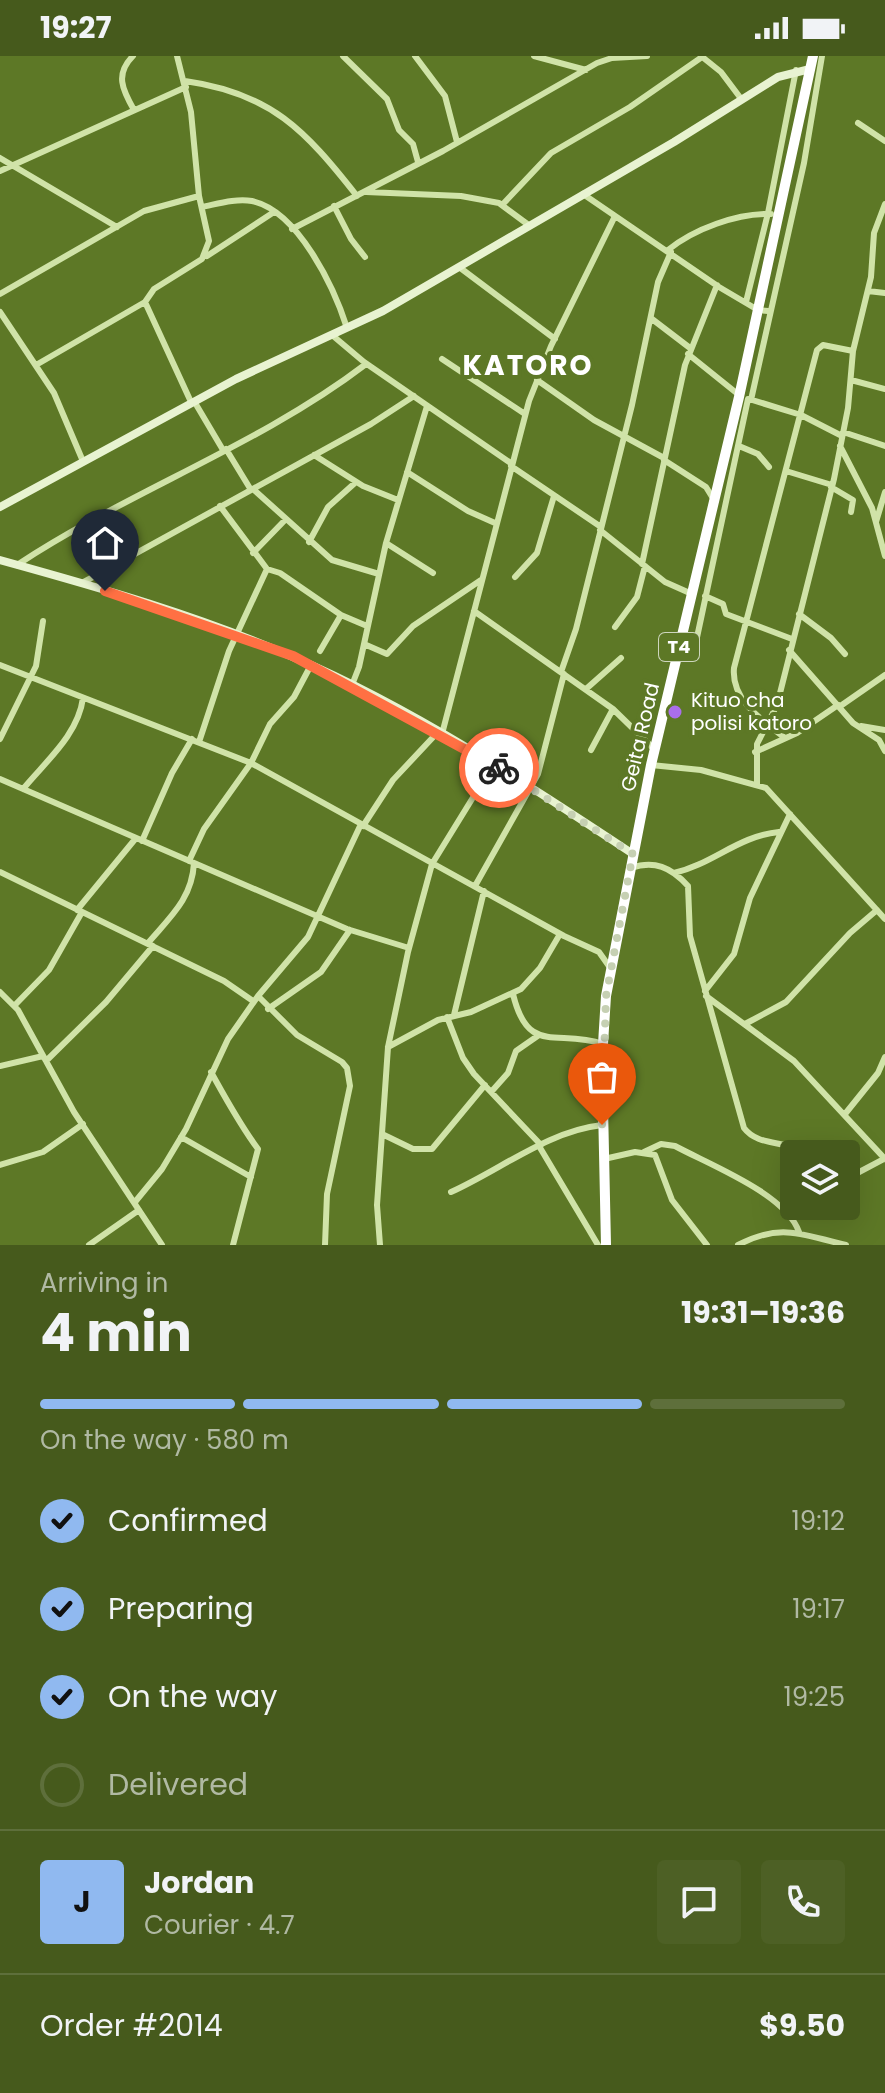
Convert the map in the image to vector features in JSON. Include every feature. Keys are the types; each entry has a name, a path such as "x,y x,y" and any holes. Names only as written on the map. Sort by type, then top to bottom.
{"highway":[{"name":"Geita Road","path":"606,1245 603,1044 611,969 651,765 714,500 744,398 763,311 773,214 813,56"}],"street":[{"path":"133,56 124,68 121,79 134,110"},
{"path":"177,56 186,84 197,146 199,196 209,241 203,258"},
{"path":"343,56 387,99 399,130 413,144 418,162"},
{"path":"415,56 445,96 457,142"},
{"path":"534,56 586,70"},
{"path":"292,229 586,70 612,58 647,56"},
{"path":"503,204 551,153 630,107 701,56 721,72 742,100"},
{"path":"583,194 717,285 763,311 804,163 822,56"},
{"path":"0,507 82,459 192,402 347,328 459,267 742,100 796,70 810,69"},
{"path":"746,302 773,214 796,70"},
{"path":"0,171 186,84 228,88 280,112 357,196"},
{"path":"858,123 885,141"},
{"path":"0,158 117,227"},
{"path":"365,191 461,196 503,204 530,226"},
{"path":"0,294 144,211 199,196"},
{"path":"202,207 244,201 274,212 292,229 323,271 347,328"},
{"path":"757,785 755,752 777,705 832,486 851,380 853,351 868,291 874,233 885,204"},
{"path":"334,206 351,239 365,257"},
{"path":"36,365 145,302 154,289 274,212"},
{"path":"475,886 532,787 542,762 550,719 624,436 658,282 669,251 689,235 717,224 773,214"},
{"path":"135,1202 162,1169 181,1137 211,1072 256,998 294,957 362,825 393,780 439,734 525,414 555,339 615,216"},
{"path":"459,267 555,339"},
{"path":"615,627 637,597 689,351 717,285"},
{"path":"868,291 885,293"},
{"path":"145,302 192,402 252,489 332,560 379,574"},
{"path":"0,312 54,393 82,459"},
{"path":"652,319 744,398 801,415 842,434 885,446"},
{"path":"332,335 366,364 601,528 665,582 692,594"},
{"path":"785,738 741,697 733,679 819,346 853,351"},
{"path":"442,359 525,414"},
{"path":"16,565 109,508 321,397 366,364"},
{"path":"537,380 594,420 664,459 706,487 714,500"},
{"path":"851,380 885,389"},
{"path":"82,583 414,396"},
{"path":"677,657 693,656 739,446 744,398"},
{"path":"352,685 386,543 427,406"},
{"path":"739,446 758,454 769,467"},
{"path":"840,446 876,522 885,556"},
{"path":"314,455 356,482 398,500"},
{"path":"786,471 832,486 853,500 851,512"},
{"path":"407,472 468,511 495,523"},
{"path":"309,542 328,507 356,482"},
{"path":"876,522 882,512 885,492"},
{"path":"515,577 537,553 554,496"},
{"path":"220,506 267,569 280,573 341,615 367,626"},
{"path":"253,553 286,519"},
{"path":"386,543 433,573"},
{"path":"0,560 82,583 235,635 311,665 532,787 633,854"},
{"path":"15,1005 49,970 79,911 139,839 172,773 195,740 235,635 267,569"},
{"path":"364,644 387,654 413,626 481,580"},
{"path":"705,596 721,602 726,614 792,639"},
{"path":"474,611 613,709 655,750"},
{"path":"799,614 831,638 845,654"},
{"path":"320,651 341,615"},
{"path":"0,739 31,677 39,654 43,621"},
{"path":"789,650 838,706 858,726 879,740 885,751"},
{"path":"586,689 621,658"},
{"path":"0,665 251,763 560,934 599,952 611,969"},
{"path":"0,1066 44,1058 106,1002 185,900 192,862 204,829 251,763 270,724 294,697 311,665"},
{"path":"755,752 785,738 885,675"},
{"path":"23,789 61,745 81,711 83,698"},
{"path":"591,750 613,709"},
{"path":"858,726 885,730"},
{"path":"380,1245 377,1224 388,1047 409,948 432,864 493,765"},
{"path":"651,765 701,770 757,785 775,796 885,919"},
{"path":"0,779 350,930 409,948"},
{"path":"705,994 734,954 750,898 790,814"},
{"path":"674,873 702,865 749,837 779,832"},
{"path":"631,868 646,863 674,873 691,892 690,936 705,994 730,1067 744,1128 754,1137 780,1144"},
{"path":"0,872 256,998 314,1048 342,1062 349,1075 350,1086 327,1194 325,1245"},
{"path":"484,891 451,1016 463,1058 540,1146 598,1245"},
{"path":"745,1024 786,1002 850,933 877,910"},
{"path":"268,1009 321,972 350,930"},
{"path":"388,1047 451,1016 471,1012 513,994 531,981 560,934"},
{"path":"0,992 15,1005 83,1124 162,1245"},
{"path":"513,994 520,1018 539,1035 560,1040 588,1039 603,1044"},
{"path":"705,994 794,1061 885,1159 860,1172"},
{"path":"492,1091 502,1082 516,1051 539,1035"},
{"path":"845,1114 876,1076 885,1057"},
{"path":"211,1072 231,1103 241,1129 258,1149 233,1245"},
{"path":"876,1076 885,1080"},
{"path":"382,1134 413,1149 432,1149 485,1085"},
{"path":"0,1165 43,1152 83,1124"},
{"path":"451,1192 540,1146 584,1127 602,1125"},
{"path":"181,1137 251,1177"},
{"path":"604,1159 644,1152 661,1144 675,1146 768,1195 790,1213 799,1232"},
{"path":"644,1152 655,1155 672,1200 707,1245"},
{"path":"89,1245 139,1210"},
{"path":"738,1245 772,1231 799,1232 846,1245"}],"way so far":[{"path":"499,768 633,854 606,996 602,1125"}],"place":[{"name":"Kituo cha polisi katoro","path":"675,712"}],"district":[{"name":"KATORO","path":"528,365"}],"route":[{"path":"105,591 293,656 352,685 499,768"}]}
